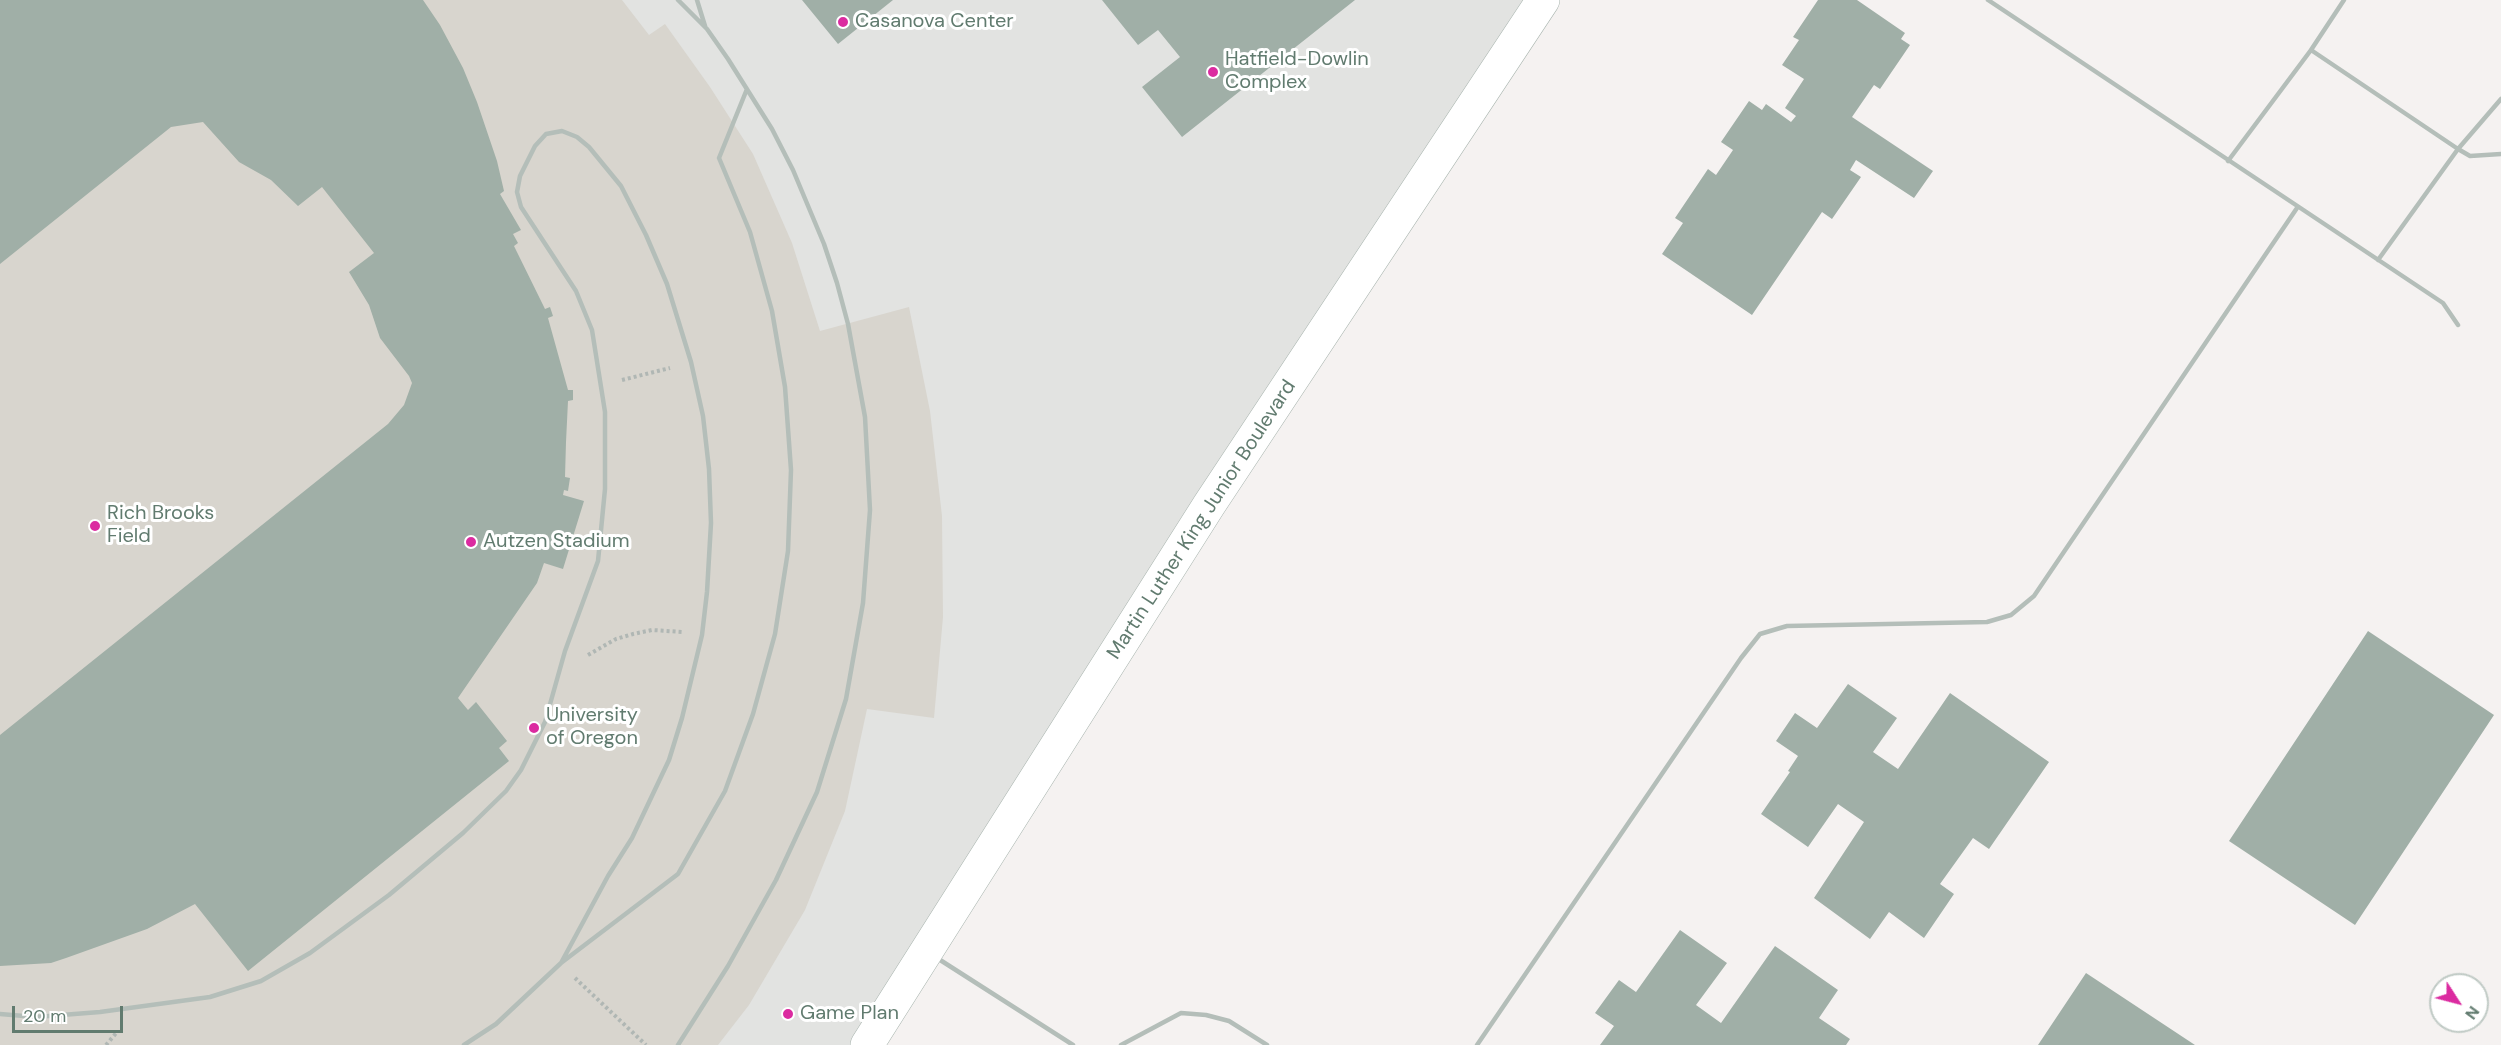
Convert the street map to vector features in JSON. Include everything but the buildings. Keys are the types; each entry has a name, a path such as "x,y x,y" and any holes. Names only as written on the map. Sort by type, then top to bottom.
{"main road":[{"name":"Martin Luther King Junior Boulevard","path":"867,1045 1209,505 1543,0"}],"lane":[{"path":"678,0 707,30 772,129 793,170 824,244 848,324 865,417 870,510 863,603 846,699 817,792 776,880 728,966 678,1045"},
{"path":"697,0 707,30"},
{"path":"1988,0 2297,208 2443,303 2458,325"},
{"path":"2228,161 2344,0"},
{"path":"2310,50 2470,156 2501,154"},
{"path":"464,1045 496,1023 561,963 670,882 685,864 725,791 753,714 775,634 788,551 791,470 785,387 772,311 753,244 719,158 747,89"},
{"path":"2378,260 2458,149 2501,99"},
{"path":"0,1014 36,1017 68,1016 210,997 261,981 310,953 389,895 463,833 506,791 521,770 544,722 578,614 592,581 601,540 606,437 603,385 585,309 576,291 520,207 517,192 526,160 535,146 546,134 562,131 577,137 600,159 621,186 646,235 667,284 691,362 703,416 710,495 707,592 702,634 685,708 669,759 632,838 608,876 561,963"},
{"path":"1477,1045 1741,658 1760,634 1786,626 1987,622 2011,615 2034,596 2297,208"},
{"path":"927,952 1072,1045"},
{"path":"1121,1045 1181,1013 1206,1015 1229,1021 1267,1045"}],"path":[{"path":"603,385 691,362"},
{"path":"558,675 599,648 633,634 652,630 702,634"},
{"path":"561,963 646,1045"}],"shaded area":[{"name":"Autzen Stadium","path":"0,0 1543,0 867,1045 0,1045"},
{"name":"Autzen Stadium","path":"0,0 622,0 649,35 665,24 710,87 753,154 792,243 820,331 909,307 930,411 942,516 943,617 934,718 867,709 845,811 805,910 749,1005 718,1045 0,1045"}],"place":[{"name":"Casanova Center","path":"843,22"},
{"name":"Hatfield-Dowlin Complex","path":"1213,72"},
{"name":"Rich Brooks Field","path":"95,526"},
{"name":"Autzen Stadium","path":"471,542"},
{"name":"University of Oregon","path":"534,728"},
{"name":"Game Plan","path":"788,1014"}]}
